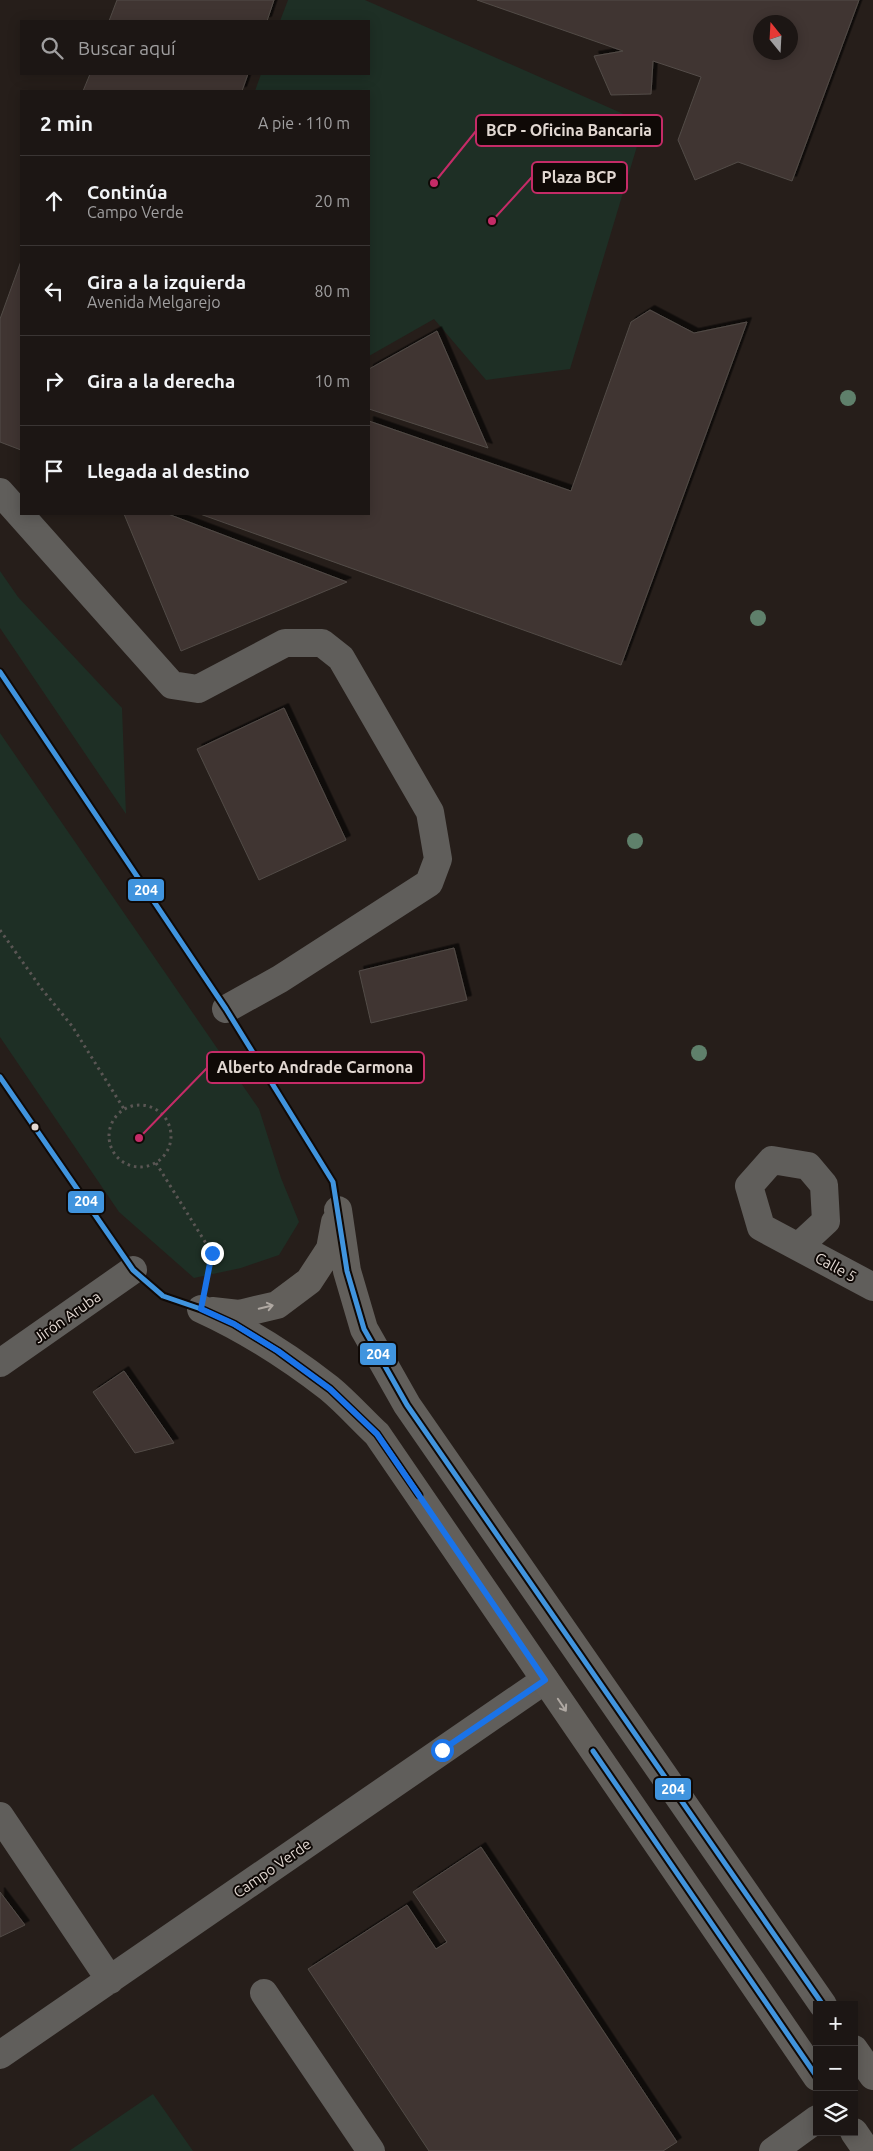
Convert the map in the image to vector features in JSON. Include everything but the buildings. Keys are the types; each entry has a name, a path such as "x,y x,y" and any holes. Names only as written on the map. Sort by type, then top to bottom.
{"main road":[{"path":"201,1309 239,1314 277,1305 309,1281 330,1249 338,1210 347,1271 364,1330 407,1405 821,2001"},
{"path":"201,1309 234,1324 278,1351 330,1389 377,1434 813,2071"},
{"path":"858,2055 873,2076"},
{"path":"857,2136 867,2151"}],"street":[{"path":"0,492 20,514"},
{"path":"20,515 172,685 198,689 285,644 322,643 341,658 430,812 438,859 429,882 280,979 226,1009"},
{"name":"Calle 5","path":"799,1246 873,1287"},
{"name":"Jirón Aruba","path":"0,1364 133,1270"},
{"name":"Campo Verde","path":"0,2056 545,1680"},
{"path":"0,1816 110,1980"},
{"path":"264,1993 371,2151"},
{"path":"774,2151 813,2122"}],"path":[{"path":"0,930 41,988 72,1026 124,1110"},
{"path":"142,1105 160,1112 167,1119 171,1129 169,1148 164,1157 156,1163 147,1167 135,1167 125,1164 111,1148 109,1137 111,1126 116,1117 124,1110 142,1105"},
{"path":"156,1163 212,1253 201,1309"}],"green space":[{"path":"288,0 365,0 644,123 570,369 486,380 434,319 370,355 370,90 255,90 261,75 370,75 370,20 280,20"},
{"path":"0,571 18,597 122,708 126,814 0,628"},
{"path":"0,733 259,1109 281,1178 299,1222 279,1255 241,1268 194,1278 119,1212 0,1037"},
{"path":"153,2094 193,2151 69,2151"}],"transit line":[{"name":"204","path":"0,672 226,1009 333,1182 347,1271 364,1329 407,1405 820,2001"},
{"name":"204","path":"0,1077 133,1270 163,1296 201,1309 234,1324 278,1351 330,1389 377,1434 419,1495"},
{"name":"204","path":"593,1751 813,2071"}],"place":[{"name":"BCP - Oficina Bancaria","path":"434,183"},
{"name":"Plaza BCP","path":"492,221"},
{"name":"Alberto Andrade Carmona","path":"139,1138"}],"route":[{"path":"212,1253 201,1309 234,1324 278,1351 330,1389 377,1434 545,1680 442,1750"}]}
